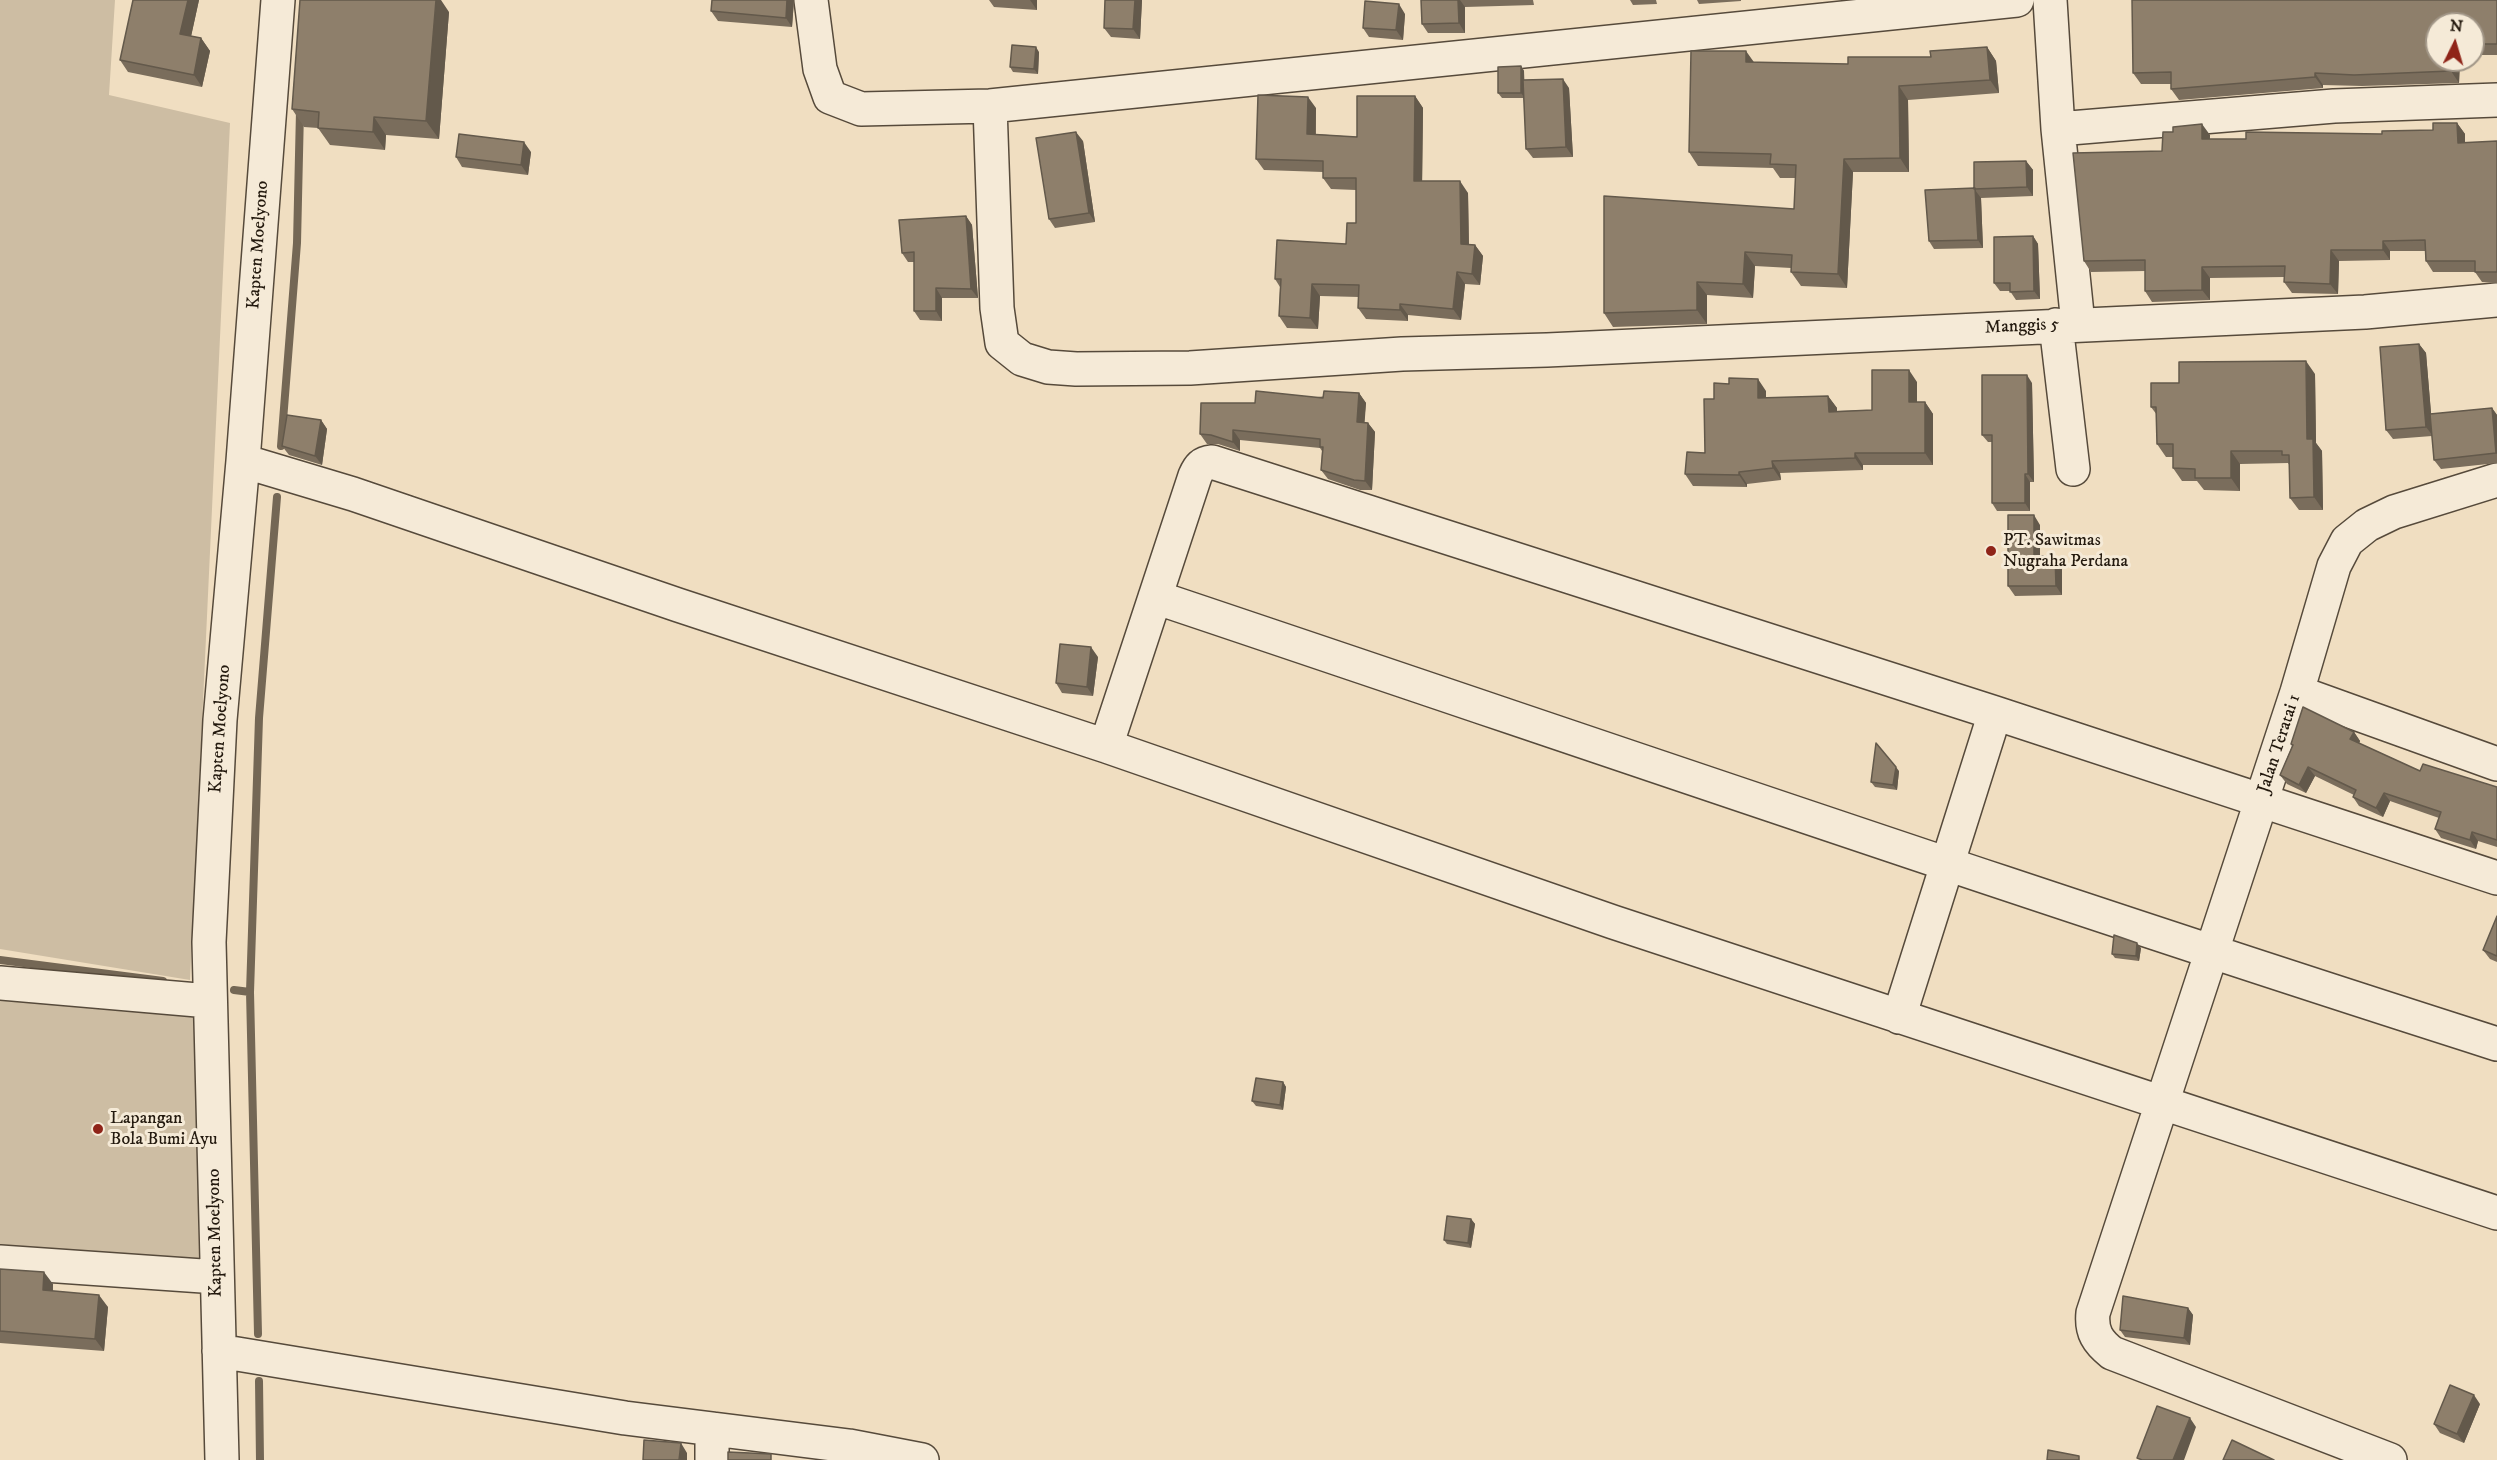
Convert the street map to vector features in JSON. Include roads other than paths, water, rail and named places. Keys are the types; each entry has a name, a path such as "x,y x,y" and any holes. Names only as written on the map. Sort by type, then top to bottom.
{"street":[{"name":"Kapten Moelyono","path":"222,1460 209,942 220,720 243,461 278,0"},
{"path":"811,0 820,69 830,97 861,109 990,106 2017,0"},
{"path":"2050,0 2073,469"},
{"path":"2058,129 2334,106 2497,100"},
{"name":"Manggis 5","path":"990,106 997,308 1002,343 1022,359 1048,367 1076,369 1190,368 1402,354 1547,350 2365,312 2497,300"},
{"path":"243,461 352,494 678,605 1106,746 1624,926 2497,1213"},
{"path":"1106,746 1195,476 1199,467 1205,462 1212,462 1995,713 2497,879"},
{"name":"Jalan Teratai 1","path":"2390,1460 2112,1353 2094,1334 2093,1313 2298,692 2334,566 2346,541 2367,525 2394,512 2497,480"},
{"path":"1155,597 1948,862 2211,953 2497,1044"},
{"path":"2298,692 2497,764"},
{"path":"1899,1017 1995,713"},
{"path":"0,983 209,1001"},
{"path":"0,1262 217,1277"},
{"path":"219,1351 614,1416 712,1445 849,1446 922,1460"}],"waterway":[{"path":"281,446 297,243 300,111"},
{"path":"258,1334 250,992 259,718 277,497"},
{"path":"0,960 163,981"},
{"path":"234,990 250,992"},
{"path":"259,1381 260,1460"}],"place":[{"name":"PT. Sawitmas Nugraha Perdana","path":"1991,551"},
{"name":"Lapangan Bola Bumi Ayu","path":"98,1129"}]}
